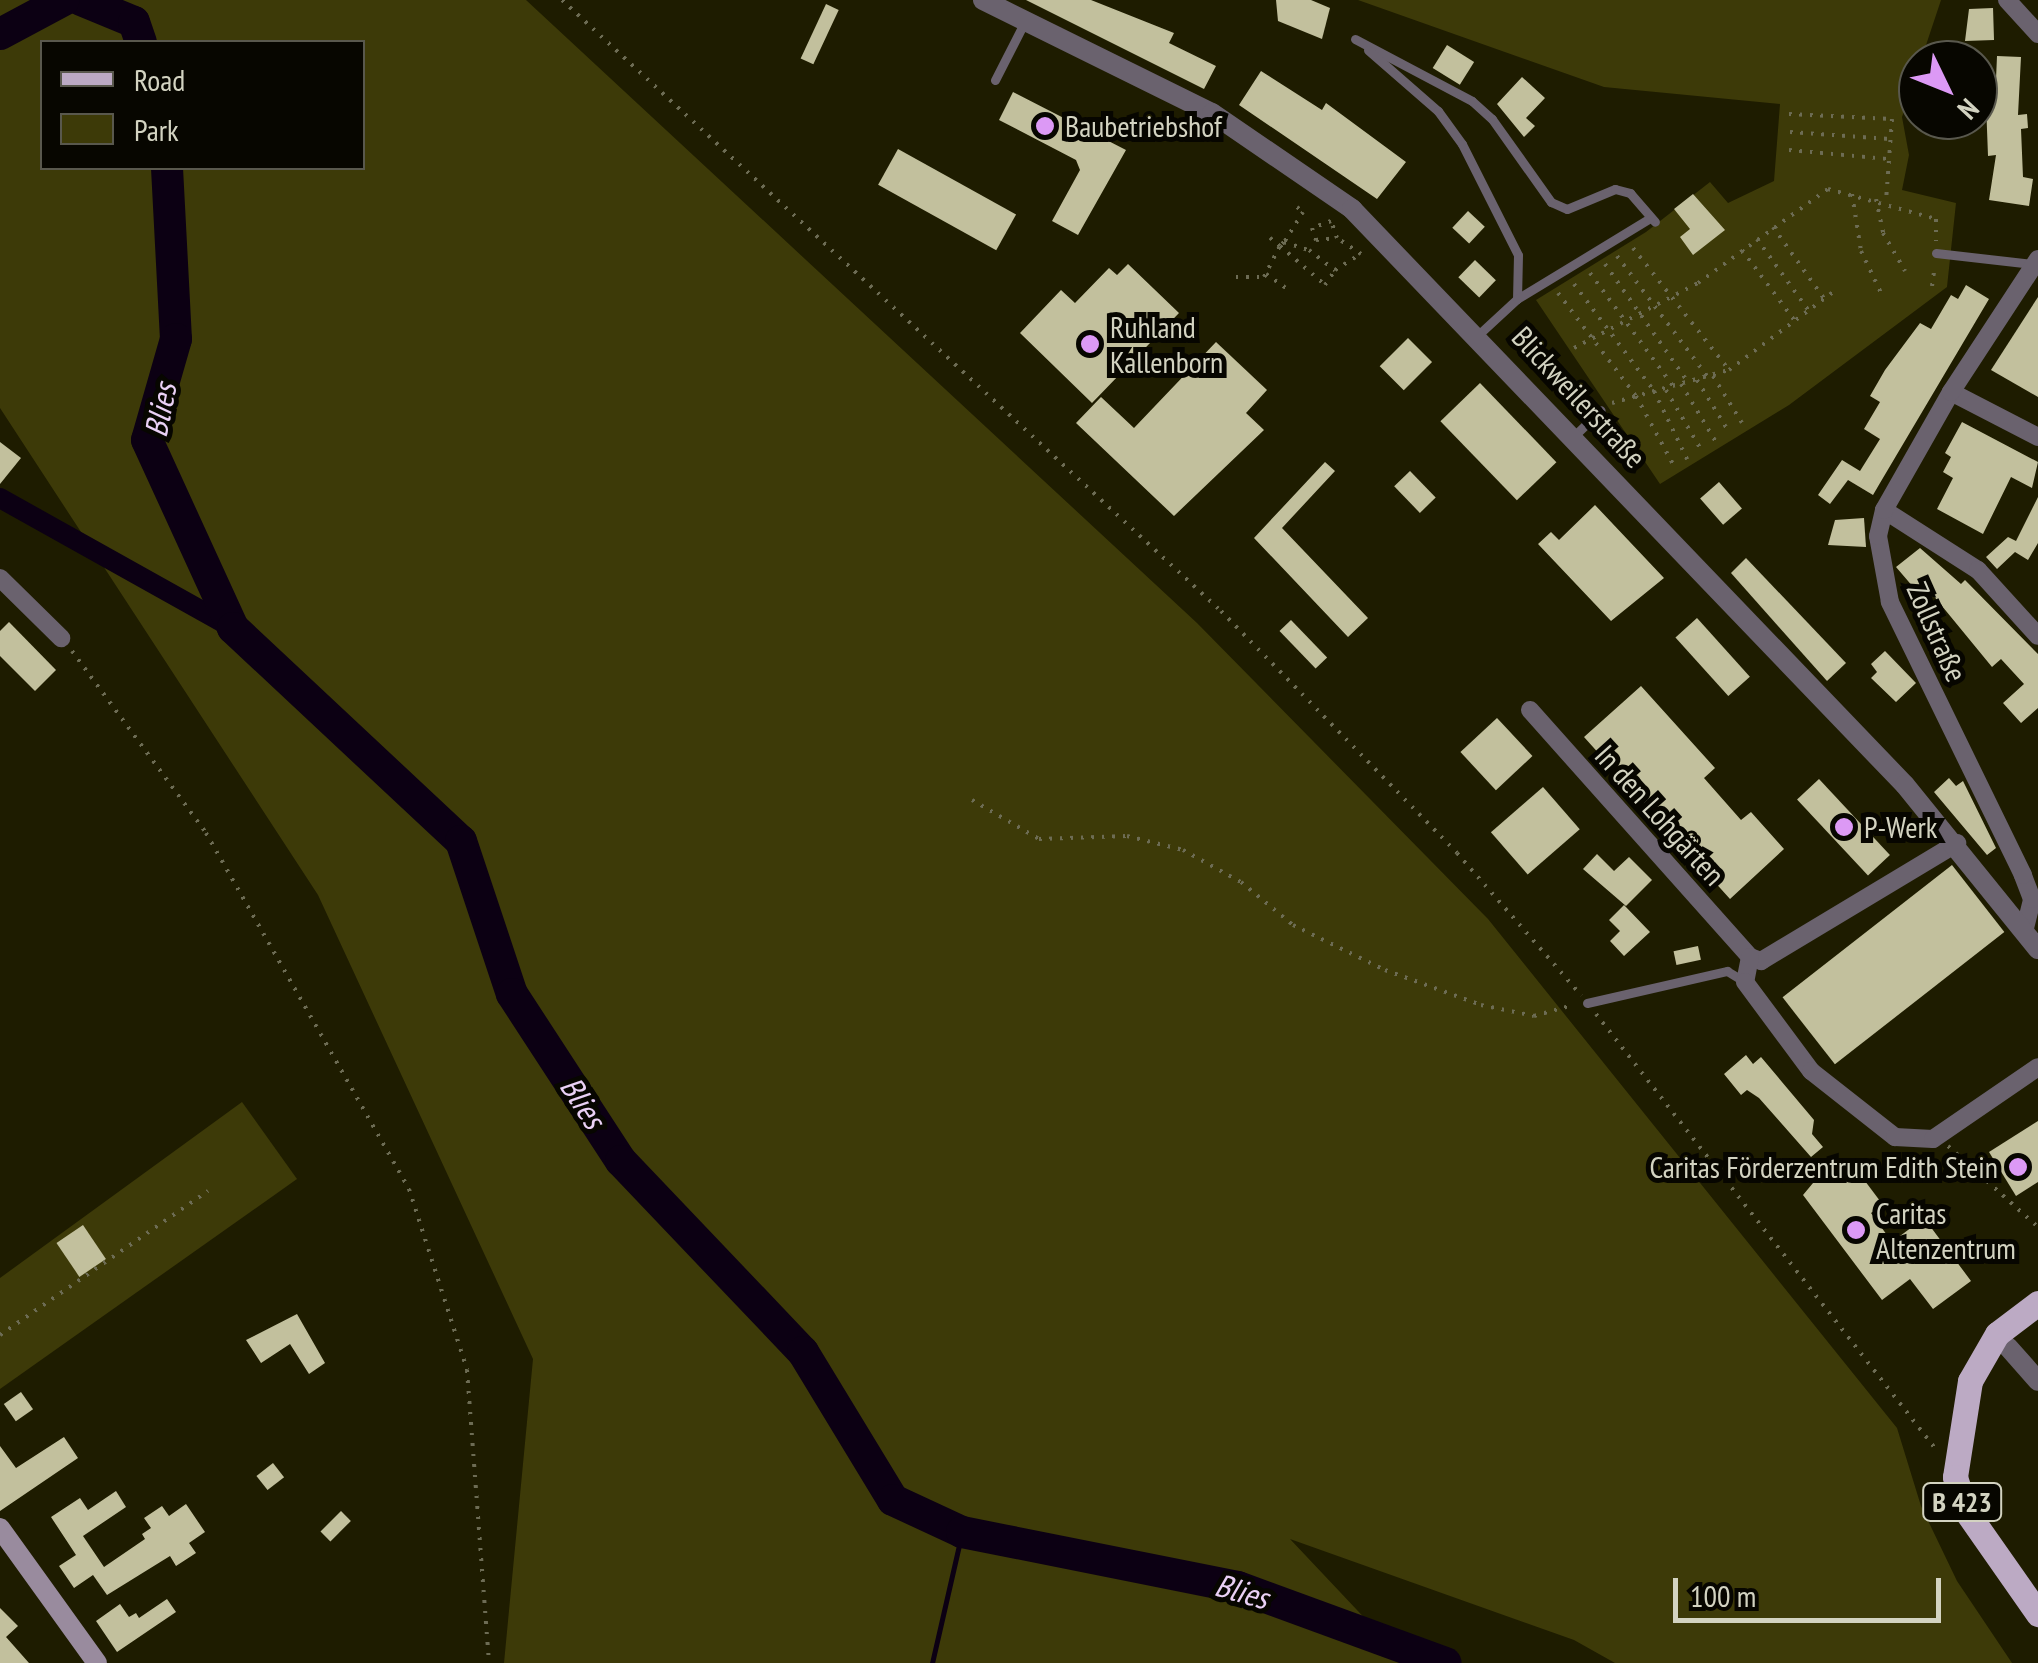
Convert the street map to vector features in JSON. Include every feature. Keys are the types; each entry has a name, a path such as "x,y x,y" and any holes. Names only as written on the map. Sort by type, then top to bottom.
{"main road":[{"name":"B 423","path":"2038,1304 1984,1360 1959,1422 1955,1477 1966,1511 2038,1614"},
{"name":"B 423","path":"2002,1341 2038,1322"},
{"path":"2,1535 97,1663"}],"street":[{"name":"Blickweilerstraße","path":"983,0 1263,142 1352,209 1478,335 1957,843 2038,950"},
{"path":"2007,0 2038,34"},
{"name":"Zollstraße","path":"2025,928 2032,899 2024,875 1890,602 1878,536 1884,510 1951,392 2035,262"},
{"path":"1951,392 2038,436"},
{"path":"1884,510 1978,570 2038,636"},
{"path":"0,578 61,638"},
{"name":"In den Lohgärten","path":"1530,710 1750,957"},
{"path":"1957,843 1770,961 1750,957 1745,982 1811,1072 1856,1111 1895,1137 1938,1136 2038,1068"},
{"path":"2002,1341 2038,1381"}],"lane":[{"path":"994,80 1025,20"},
{"path":"1478,335 1517,299 1653,220 1630,192 1616,189 1566,209 1551,202 1492,118 1472,102 1356,39 1438,111 1462,144 1518,255 1517,299"},
{"path":"1936,253 2035,262"},
{"path":"1574,436 1604,407"},
{"path":"1587,1003 1728,971 1745,982"}],"path":[{"path":"562,0 1222,611 1457,853 1587,1003 1932,1443"},
{"path":"1789,114 1892,119 1886,201"},
{"path":"1790,132 1890,139"},
{"path":"1788,150 1887,158"},
{"path":"1574,348 1669,298 1818,193 1886,201 1936,219"},
{"path":"1852,194 1861,251 1881,293"},
{"path":"1876,199 1883,233 1905,271"},
{"path":"1236,278 1252,282 1266,274 1303,212 1297,207"},
{"path":"1282,244 1325,285 1335,270 1361,254 1336,238 1326,219 1312,228 1316,240 1336,238"},
{"path":"1773,227 1825,300"},
{"path":"1270,238 1308,250 1335,270"},
{"path":"1757,238 1810,311"},
{"path":"1633,248 1729,370"},
{"path":"1742,250 1795,321"},
{"path":"1617,256 1710,375 1742,423"},
{"path":"1605,264 1688,382"},
{"path":"1590,273 1673,386"},
{"path":"1266,274 1286,288"},
{"path":"1574,284 1654,392 1687,460"},
{"path":"1558,293 1636,396 1674,466"},
{"path":"1604,407 1729,370 1832,293"},
{"path":"1696,379 1729,432"},
{"path":"1680,384 1716,442"},
{"path":"1665,388 1702,450"},
{"path":"61,638 206,833 409,1189 467,1370 489,1663"},
{"path":"972,800 1039,839 1128,836 1182,850 1242,882 1293,925 1385,970 1481,1006 1534,1016 1587,1003"},
{"path":"1938,1136 2038,1227"},
{"path":"0,1335 208,1191"}],"green space":[{"path":"0,0 526,0 1197,623 1488,919 1897,1428 1921,1506 1957,1581 2012,1663 1615,1663 1574,1640 1290,1539 1407,1663 504,1663 533,1359 318,895 0,408"},
{"path":"1358,0 1941,0 1928,40 1898,40 1898,140 1906,140 1909,155 1902,190 1956,203 1947,287 1789,405 1660,484 1536,300 1646,232 1710,182 1728,203 1774,181 1780,104 1604,87"},
{"path":"242,1102 297,1179 0,1389 0,1278"}],"building":[{"path":"1026,0 1091,0 1174,33 1169,43 1216,66 1204,89"},
{"path":"1276,0 1311,0 1330,8 1322,39 1278,21"},
{"path":"826,4 839,10 813,64 801,58"},
{"path":"1993,8 1994,40 1965,40 1969,9"},
{"path":"1447,45 1474,62 1460,85 1433,68"},
{"path":"1998,56 2021,57 2018,115 2027,114 2028,128 2021,129 2023,177 2033,179 2029,206 1989,200 1996,155 1988,156 1987,140 1998,140"},
{"path":"1261,71 1322,110 1326,103 1406,162 1377,199 1239,105"},
{"path":"1522,77 1545,98 1526,118 1535,126 1524,137 1497,104"},
{"path":"1013,92 1126,150 1078,235 1052,221 1080,170 1076,160 999,120"},
{"path":"898,149 1016,214 996,250 878,185"},
{"path":"1693,194 1725,230 1693,255 1680,237 1690,229 1674,209"},
{"path":"1468,211 1485,227 1469,244 1452,228"},
{"path":"1475,260 1496,280 1479,297 1458,277"},
{"name":"Ruhland Kallenborn","path":"1128,264 1179,313 1092,403 1020,333 1061,290 1075,303 1109,268 1117,275"},
{"path":"1966,285 1989,299 1873,495 1848,480 1830,504 1818,495 1842,460 1860,471 1880,439 1864,429 1880,402 1870,396 1885,370 1920,323 1931,329 1951,295 1958,299"},
{"path":"2038,297 2038,397 1991,370"},
{"path":"1408,338 1432,362 1404,390 1380,366"},
{"path":"1216,342 1267,390 1246,413 1264,430 1174,516 1076,423 1101,397 1134,428"},
{"path":"1480,383 1556,462 1517,500 1440,421"},
{"path":"1962,422 2038,462 2032,488 2011,477 1983,534 1937,509 1953,478 1943,472 1951,457 1945,453"},
{"path":"0,442 21,458 0,484"},
{"path":"1325,462 1335,471 1282,528 1368,618 1348,637 1254,538"},
{"path":"1410,471 1436,498 1420,513 1394,486"},
{"path":"1719,482 1742,508 1723,525 1700,498"},
{"path":"2038,497 2038,543 2028,560 2015,552 1997,569 1986,557 2008,537 2016,541"},
{"path":"1595,505 1664,578 1611,621 1538,544 1551,532 1559,540"},
{"path":"1864,518 1866,547 1828,545 1835,520"},
{"path":"1920,548 1961,584 1965,580 2038,654 2038,708 2021,723 2003,703 2024,684 2001,659 1992,667 1928,589 1920,595 1896,567"},
{"path":"1746,558 1846,663 1827,681 1731,573"},
{"path":"1697,618 1750,677 1728,696 1675,637"},
{"path":"1291,620 1327,657 1316,669 1279,631"},
{"path":"9,622 56,670 35,691 0,656 0,631"},
{"path":"1885,651 1916,683 1896,702 1871,678 1877,672 1871,664"},
{"path":"1641,686 1715,768 1704,778 1741,820 1751,812 1784,849 1730,899 1584,737"},
{"path":"1497,718 1532,756 1496,790 1460,752"},
{"path":"1949,778 1956,786 1963,781 1996,848 1987,855 1934,792"},
{"name":"P-Werk","path":"1819,779 1890,855 1868,876 1797,799"},
{"path":"1543,787 1580,829 1528,875 1491,832"},
{"path":"1597,854 1614,871 1629,857 1652,880 1626,906 1583,869"},
{"path":"1952,865 2004,932 1835,1064 1783,997"},
{"path":"1624,905 1650,932 1624,956 1610,941 1620,931 1609,920"},
{"path":"1698,946 1701,960 1676,965 1674,951"},
{"path":"1746,1055 1753,1064 1761,1057 1814,1120 1812,1134 1823,1147 1811,1157 1759,1098 1747,1090 1741,1095 1724,1074"},
{"name":"Caritas Förderzentrum Edith Stein","path":"2038,1121 2038,1182 2016,1196 1989,1152"},
{"name":"Caritas Altenzentrum","path":"1828,1165 1840,1181 1856,1169 1883,1205 1871,1213 1892,1242 1924,1218 1971,1281 1933,1309 1910,1279 1882,1300 1803,1195"},
{"path":"83,1225 106,1259 79,1277 56,1243"},
{"path":"297,1314 325,1363 309,1374 290,1344 261,1363 246,1340"},
{"path":"21,1392 33,1409 16,1421 4,1404"},
{"path":"64,1437 78,1458 0,1511 0,1446 16,1468"},
{"path":"273,1463 284,1477 268,1490 256,1476"},
{"path":"116,1491 126,1507 83,1536 104,1567 145,1539 142,1534 151,1528 144,1518 162,1506 169,1516 186,1504 205,1532 189,1543 196,1553 176,1566 170,1556 107,1595 93,1575 74,1588 59,1566 76,1555 51,1517 80,1498 88,1510"},
{"path":"341,1511 351,1521 330,1541 320,1532"},
{"path":"167,1599 176,1612 117,1652 96,1621 120,1604 129,1617 136,1613 139,1618"},
{"path":"0,1608 18,1626 6,1637 29,1663 0,1663"}],"waterway":[{"name":"Blies","path":"0,34 64,0"},
{"name":"Blies","path":"81,0 134,22 140,40"},
{"name":"Blies","path":"167,170 176,339 147,440 233,628 461,841 512,994 621,1161 803,1352 893,1500 962,1532 1238,1587 1446,1663"},
{"path":"0,498 233,628"},
{"path":"932,1663 962,1532"}],"place":[{"name":"Baubetriebshof","path":"1045,126"},
{"name":"Ruhland Kallenborn","path":"1090,344"},
{"name":"P-Werk","path":"1844,827"},
{"name":"Caritas Förderzentrum Edith Stein","path":"2018,1167"},
{"name":"Caritas Altenzentrum","path":"1856,1230"}]}
